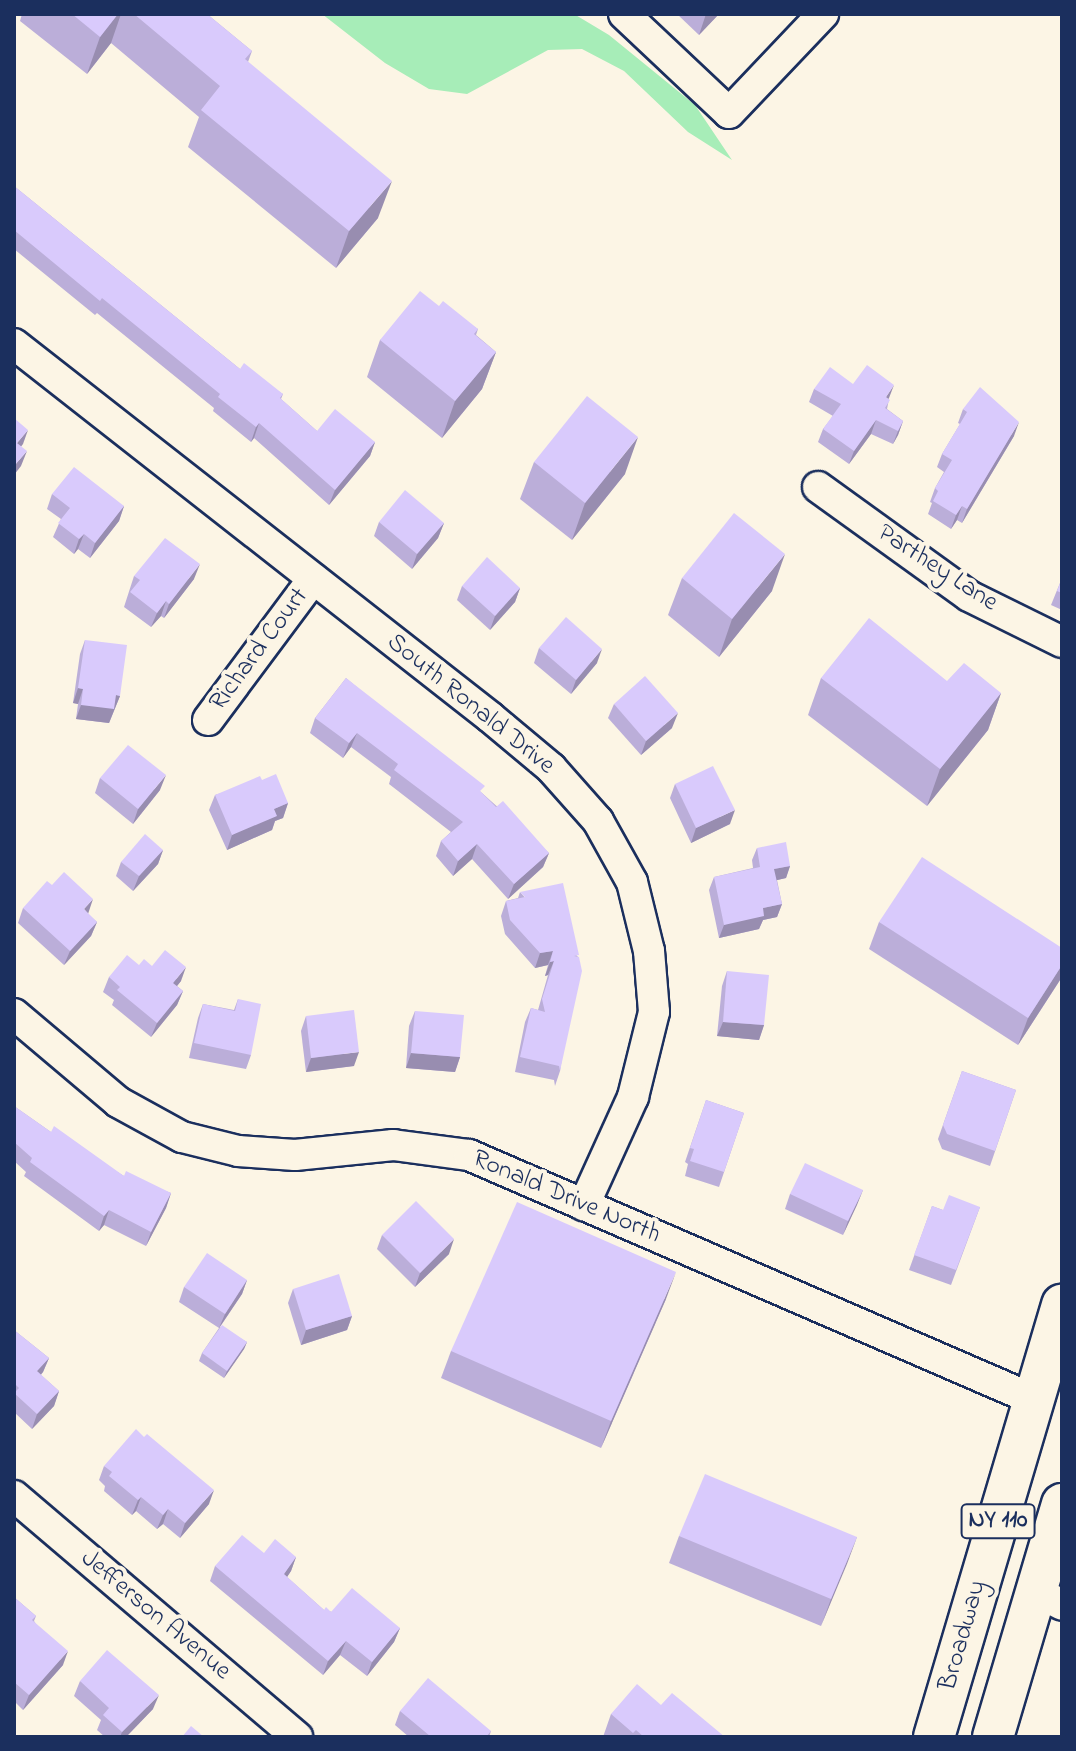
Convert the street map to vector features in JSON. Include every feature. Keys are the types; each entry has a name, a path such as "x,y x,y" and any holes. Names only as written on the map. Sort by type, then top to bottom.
{"main road":[{"name":"Broadway","path":"934,1737 1062,1305"},
{"path":"1035,1400 1045,1410 1049,1422 1013,1549 1018,1568 1050,1599"},
{"name":"NY 110","path":"993,1737 1050,1599 1060,1522"},
{"path":"968,1737 1002,1625 999,1595 979,1583"}],"street":[{"path":"624,14 729,113 823,14"},
{"name":"South Ronald Drive","path":"14,344 551,768 598,821 632,882 649,951 654,1012 633,1097 584,1205"},
{"name":"Parthey Lane","path":"818,487 969,596 1062,642"},
{"name":"Richard Court","path":"208,720 313,579"},
{"name":"Ronald Drive North","path":"14,1014 118,1102 182,1137 238,1151 295,1155 393,1145 469,1155 1035,1400"},
{"name":"Jefferson Avenue","path":"14,1496 297,1737"}],"green space":[{"path":"322,14 574,14 609,35 695,105 732,160 688,132 624,71 582,49 548,50 467,94 429,89 385,63"}],"building":[{"path":"72,14 118,14 100,37"},
{"path":"134,14 207,14 252,51 245,59 392,181 349,231 201,110 220,86"},
{"path":"14,186 240,369 244,363 283,394 280,398 317,431 335,409 375,442 335,490 259,423 256,427 218,397 220,394 14,230"},
{"path":"420,291 439,306 443,301 478,329 474,334 496,352 455,401 380,340"},
{"path":"867,365 894,385 886,397 890,400 885,408 903,421 898,431 876,420 854,451 823,429 841,404 814,389 830,367 853,384"},
{"path":"980,387 1019,422 967,509 962,506 956,515 933,501 938,491 935,488 952,460 942,454 967,412 963,409"},
{"path":"587,396 638,437 585,503 534,462"},
{"path":"14,418 28,430 17,443 27,451 14,466"},
{"path":"74,467 124,506 95,543 84,534 79,539 58,523 70,508 52,494"},
{"path":"405,490 444,523 417,554 379,522"},
{"path":"734,513 785,554 732,619 682,578"},
{"path":"165,538 200,564 169,604 166,601 157,613 130,592 140,580 134,576"},
{"path":"487,557 520,588 495,616 462,586"},
{"path":"566,617 602,649 576,680 539,648"},
{"path":"869,618 947,681 964,663 1001,693 940,769 821,678"},
{"path":"85,640 127,645 120,696 116,695 114,709 81,705 83,689 78,688"},
{"path":"645,676 678,713 646,741 614,704"},
{"path":"346,678 485,786 480,791 496,807 503,801 549,853 514,884 477,844 458,861 441,841 463,822 394,770 398,764 357,733 349,743 315,718"},
{"path":"128,745 166,775 138,809 100,778"},
{"path":"713,766 735,810 696,828 675,784"},
{"path":"276,774 288,803 274,809 277,816 232,835 215,795 260,776 262,780"},
{"path":"145,834 163,850 139,876 121,862"},
{"path":"786,842 790,866 774,869 782,904 763,908 764,916 724,925 714,877 760,867 757,848"},
{"path":"922,857 1062,948 1062,965 1028,1018 879,922"},
{"path":"64,872 93,899 84,909 97,922 70,951 23,908 47,881 52,885"},
{"path":"563,883 579,955 574,956 579,957 582,971 560,1071 559,1066 520,1057 531,1008 545,1012 542,999 554,961 550,962 553,951 540,953 510,920 506,901 525,897 520,892"},
{"path":"165,950 186,967 173,983 183,991 157,1023 117,990 120,987 109,977 127,955 139,965 144,959 152,966"},
{"path":"727,971 769,975 764,1025 723,1022"},
{"path":"238,999 261,1004 251,1055 194,1043 203,1004 235,1011"},
{"path":"354,1010 359,1052 311,1058 306,1016"},
{"path":"415,1011 464,1015 460,1057 411,1053"},
{"path":"962,1071 1016,1090 995,1151 947,1134 943,1125"},
{"path":"706,1100 744,1113 724,1172 690,1161 694,1149 690,1148"},
{"path":"14,1106 51,1132 54,1126 124,1176 126,1171 171,1193 151,1232 109,1210 104,1216 30,1162 32,1158 14,1142"},
{"path":"805,1163 863,1190 848,1221 790,1194"},
{"path":"949,1195 980,1207 956,1270 914,1255 932,1206 943,1210"},
{"path":"416,1201 454,1239 420,1273 382,1235"},
{"path":"517,1202 676,1272 611,1421 451,1351"},
{"path":"207,1253 247,1280 225,1314 184,1287"},
{"path":"339,1274 352,1316 306,1330 293,1289"},
{"path":"222,1325 247,1342 227,1371 202,1353"},
{"path":"14,1330 49,1358 37,1371 59,1391 37,1414 14,1393 19,1388 14,1383"},
{"path":"136,1429 144,1437 147,1434 214,1490 185,1523 168,1509 163,1515 141,1497 138,1500 109,1476 112,1472 104,1466"},
{"path":"705,1474 857,1537 831,1599 679,1536"},
{"path":"242,1535 264,1553 275,1539 296,1557 284,1574 324,1610 326,1607 331,1612 352,1588 400,1628 372,1662 346,1641 328,1661 215,1566"},
{"path":"14,1597 36,1616 32,1620 68,1651 29,1695 14,1682"},
{"path":"107,1650 159,1695 122,1732 103,1715 109,1708 80,1681"},
{"path":"428,1678 491,1731 486,1737 429,1737 400,1711"},
{"path":"637,1684 661,1705 672,1693 725,1737 644,1737 636,1730 633,1733 611,1714"},
{"path":"191,1726 204,1737 182,1737"}]}
